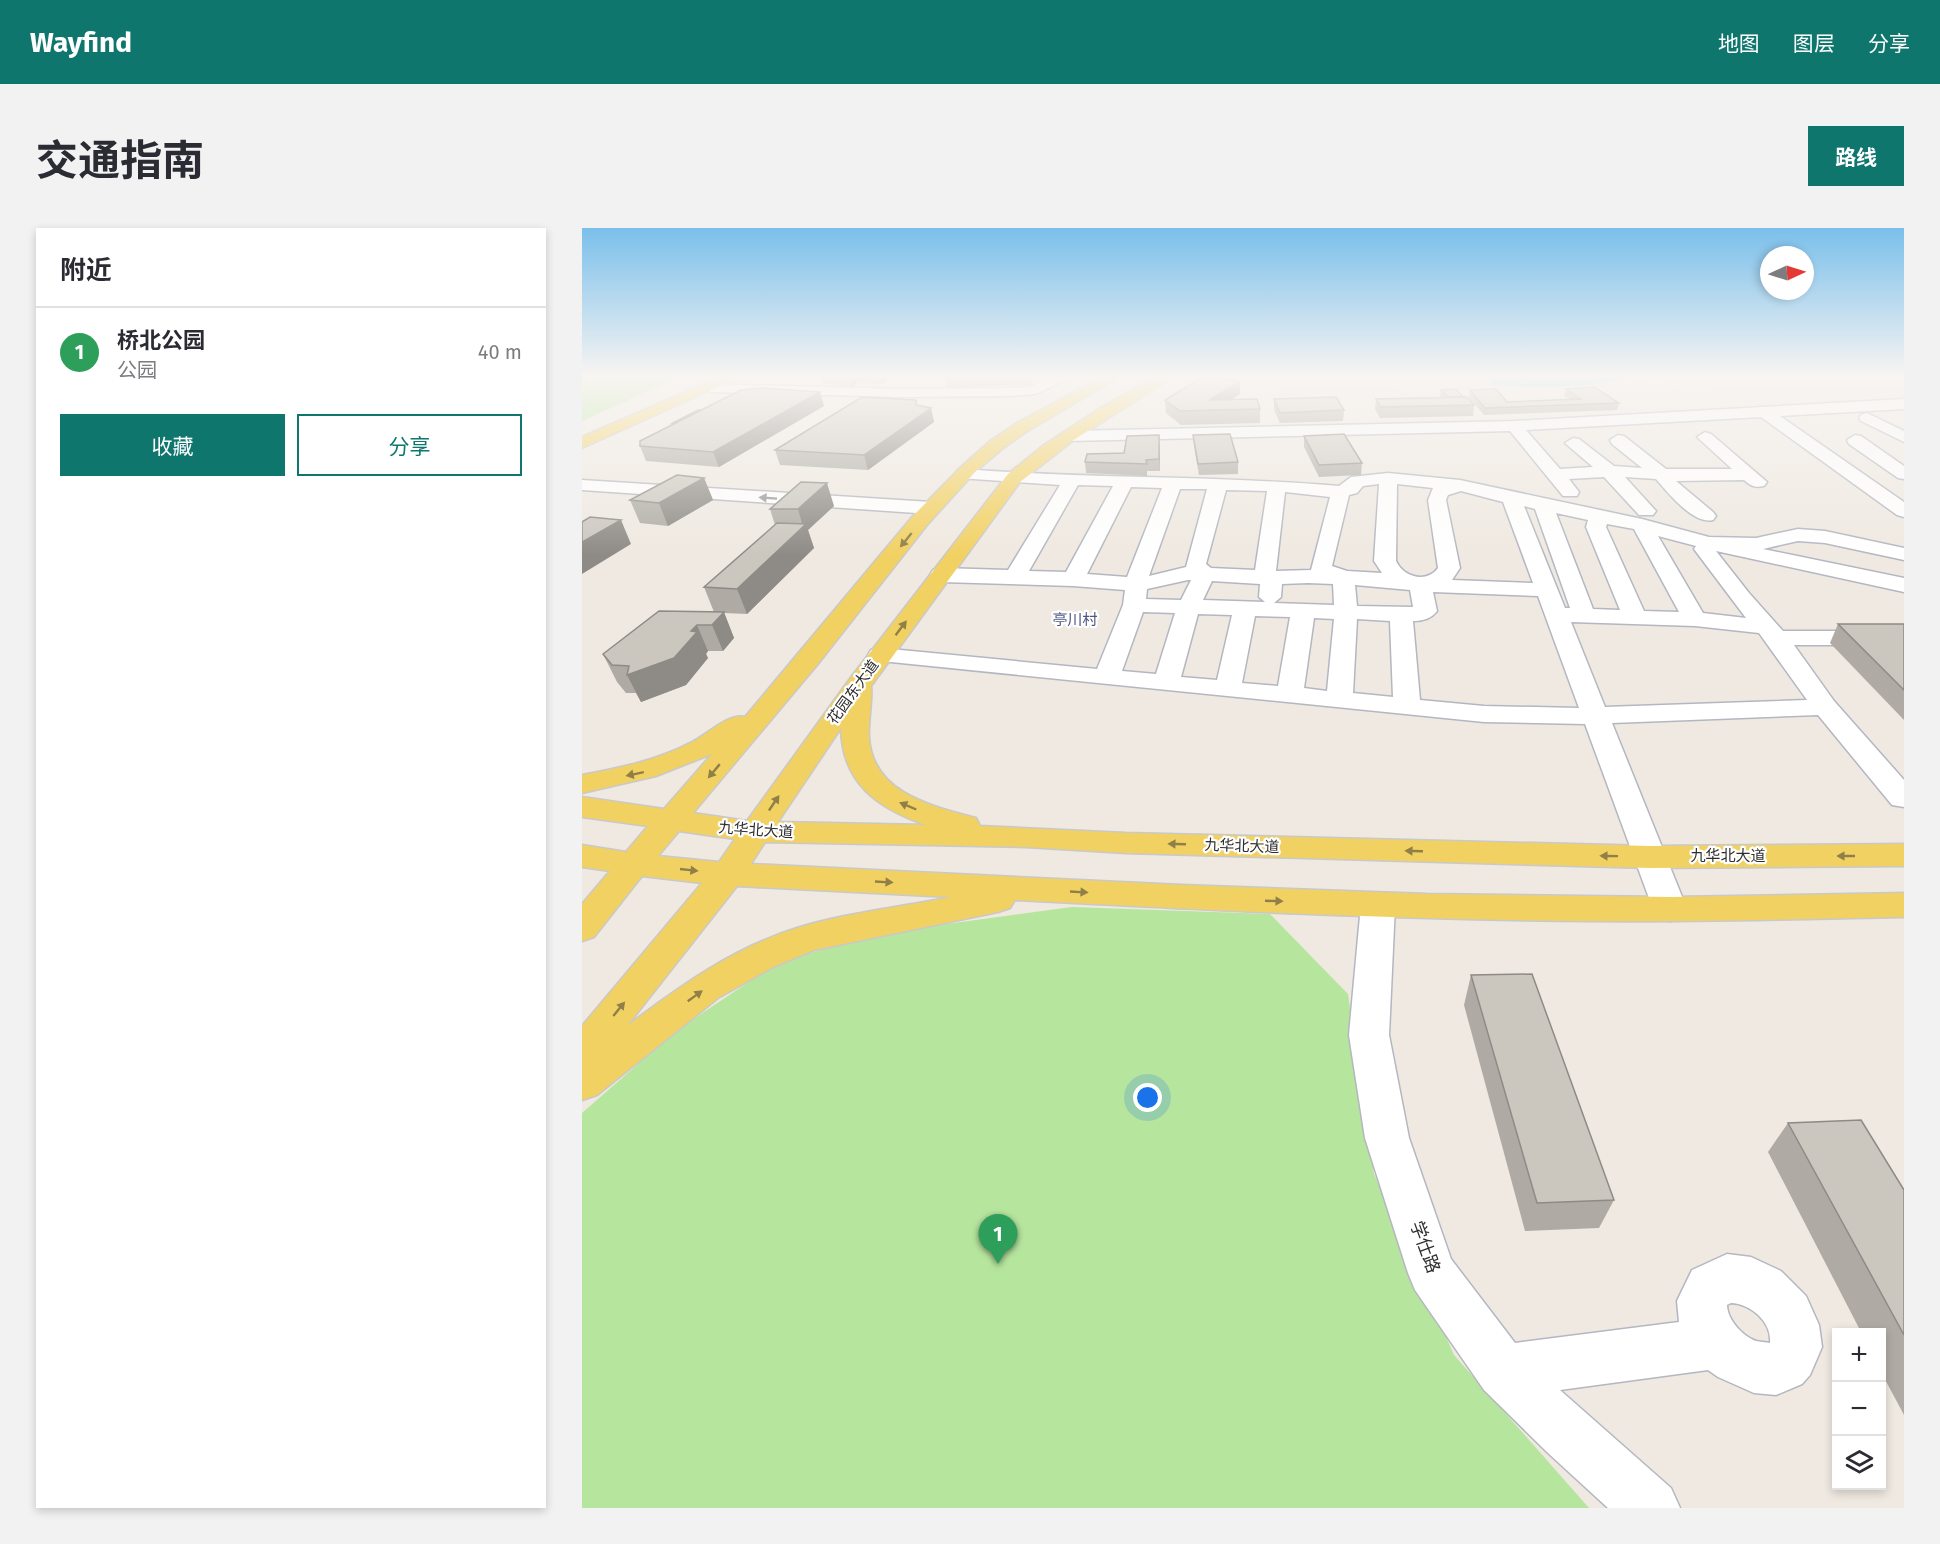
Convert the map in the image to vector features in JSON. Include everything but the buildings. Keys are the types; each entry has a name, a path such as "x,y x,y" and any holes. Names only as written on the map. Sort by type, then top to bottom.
{"main road":[{"path":"582,443 597,436"},
{"path":"582,928 631,865 777,696 931,508 964,474 998,444 1012,436"},
{"name":"花园东大道","path":"582,1054 728,874 861,681 1014,478 1068,436"},
{"path":"861,681 854,709 854,743 858,762 870,780 891,799 914,810 956,823 1026,837"},
{"path":"582,784 650,771 683,759 723,737 777,696"},
{"name":"九华北大道","path":"582,807 755,832 1026,837 1138,843 1650,857 1904,855"},
{"path":"582,856 631,865 728,874 1378,905 1670,909 1904,905"},
{"path":"582,1083 705,988 760,957 807,938 1045,890"}],"street":[{"path":"1068,436 1080,436"},
{"path":"1522,436 1594,515 1596,526 1635,617"},
{"path":"1799,436 1900,504"},
{"path":"1556,475 1609,471 1755,480 1705,437"},
{"path":"1618,440 1661,474 1674,489 1706,516"},
{"path":"1855,440 1904,474"},
{"path":"1573,443 1609,471 1644,518 1695,619"},
{"path":"964,474 1014,478 1277,486 1340,492 1350,489 1357,482 1388,478 1460,485 1594,515 1644,518 1708,543 1904,585"},
{"path":"1388,478 1385,561 1397,578 1420,585 1441,579 1449,568 1437,501 1439,492 1460,485"},
{"path":"1015,576 1073,479"},
{"path":"1073,579 1125,481"},
{"path":"1107,675 1135,594 1150,539 1173,483"},
{"path":"1204,574 1195,565 1218,484"},
{"path":"582,485 931,508"},
{"path":"1271,578 1265,573 1277,486"},
{"path":"1340,492 1321,569 1344,578"},
{"path":"1511,498 1670,909"},
{"path":"1544,505 1584,615"},
{"path":"1708,543 1756,544 1798,535 1825,537 1904,554"},
{"path":"1708,543 1704,549 1825,707 1903,798"},
{"path":"1135,594 1156,582 1187,573 1271,578 1344,578 1420,585 1442,584 1546,590"},
{"path":"1167,681 1189,606 1204,574"},
{"path":"941,575 1073,579 1189,606 1401,614 1418,614 1425,611 1420,585"},
{"path":"1270,609 1271,578"},
{"path":"1339,700 1346,612 1344,578"},
{"path":"1228,688 1245,609"},
{"path":"1290,694 1303,611"},
{"path":"1401,614 1407,707"},
{"path":"1556,615 1695,619 1770,633 1904,638"},
{"path":"880,655 1107,675 1407,707 1553,717 1825,707"},
{"name":"学仕路","path":"1378,905 1369,1035 1388,1137 1432,1273 1503,1371 1567,1434 1651,1508"},
{"path":"1503,1371 1716,1343"}],"green space":[{"path":"1072,907 1270,914 1348,994 1374,1174 1454,1355 1589,1508 582,1508 582,1113 677,1030 777,963 873,934"}],"place":[{"name":"桥北公园","path":"998,1264"}],"district":[{"name":"亭川村","path":"1075,620"}]}
